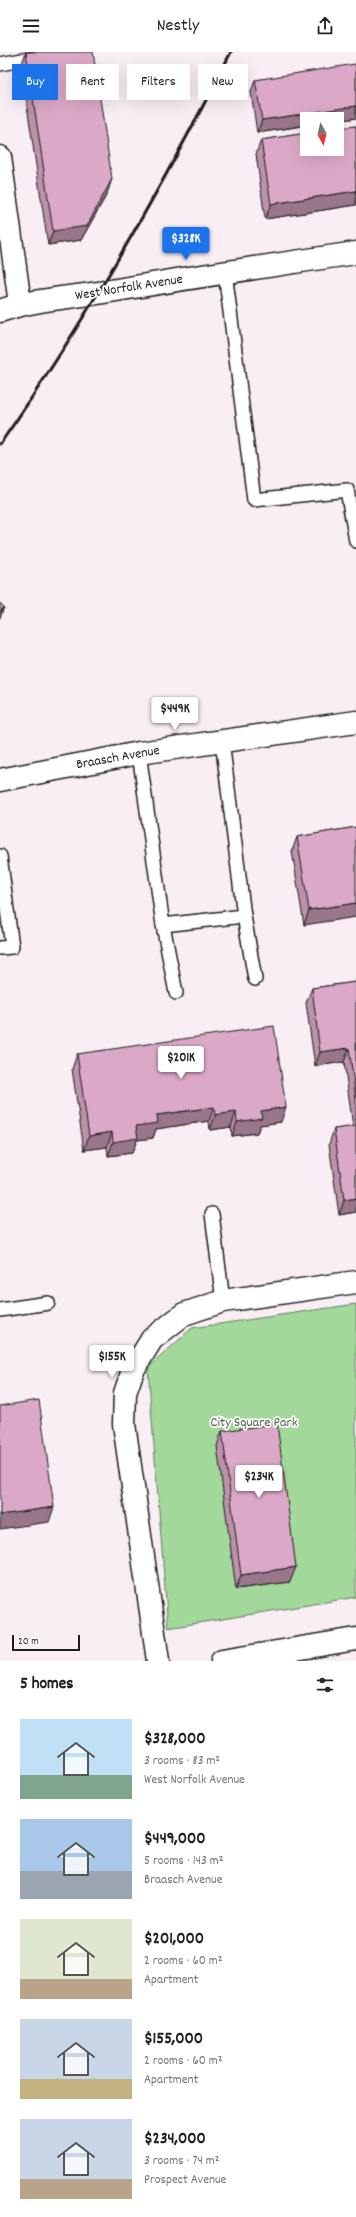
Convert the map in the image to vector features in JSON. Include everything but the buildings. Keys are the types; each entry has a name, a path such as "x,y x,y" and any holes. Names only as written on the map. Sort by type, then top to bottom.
{"street":[{"path":"0,157 7,305"},
{"name":"West Norfolk Avenue","path":"7,305 100,293 225,272 356,253"},
{"name":"Braasch Avenue","path":"0,780 138,754 356,722"},
{"path":"158,1661 124,1424 125,1393 133,1370 152,1339 184,1314 223,1301 356,1282"},
{"path":"222,1661 356,1639"}],"lane":[{"path":"0,64 67,52"},
{"path":"225,272 254,500 347,490 356,541"},
{"path":"222,741 244,916 255,980"},
{"path":"138,754 176,993"},
{"path":"0,856 12,947 0,948"},
{"path":"164,925 244,916"},
{"path":"212,1214 223,1301"},
{"path":"0,1310 48,1303"}],"green space":[{"name":"City Square Park","path":"356,1304 356,1597 168,1628 148,1368 192,1328"}],"railway":[{"path":"0,444 63,349 151,203 231,52"}]}
